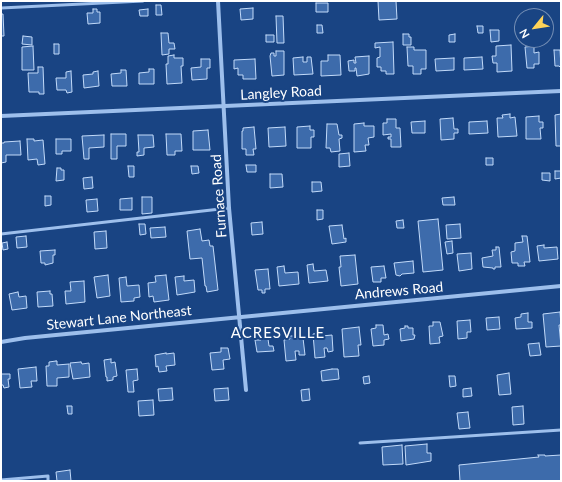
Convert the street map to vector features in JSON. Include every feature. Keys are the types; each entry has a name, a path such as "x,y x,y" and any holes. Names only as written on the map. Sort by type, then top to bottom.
{"street":[{"name":"Furnace Road","path":"218,1 229,208 246,390"},
{"name":"Langley Road","path":"1,116 561,91"},
{"name":"Andrews Road","path":"240,317 561,286"},
{"name":"Stewart Lane Northeast","path":"1,342 25,338 240,317"}],"lane":[{"path":"1,8 143,1"},
{"path":"1,234 229,208"},
{"path":"360,443 561,430"},
{"path":"1,480 48,476 48,481"}],"building":[{"path":"378,1 396,1 397,19 379,20"},
{"path":"316,3 328,3 328,12 316,12"},
{"path":"156,5 161,5 162,15 156,15"},
{"path":"253,8 253,19 241,20 240,9"},
{"path":"93,9 97,9 97,12 100,12 100,23 88,24 87,13 93,13"},
{"path":"148,9 148,16 140,16 139,10"},
{"path":"1,14 3,14 4,36 1,36"},
{"path":"276,16 283,16 284,43 277,43"},
{"path":"317,25 322,25 323,33 317,33"},
{"path":"477,26 483,26 483,33 478,33"},
{"path":"490,30 499,30 499,41 491,42"},
{"path":"161,33 168,33 169,43 174,43 175,49 169,49 169,54 162,55"},
{"path":"403,34 409,34 409,37 411,37 411,45 403,45"},
{"path":"455,34 455,42 449,42 449,35"},
{"path":"266,35 274,35 274,42 266,42"},
{"path":"23,36 32,37 32,45 22,44"},
{"path":"393,42 394,74 386,74 386,71 381,71 381,67 377,67 377,58 380,57 380,47 375,48 375,43"},
{"path":"54,44 59,44 59,54 54,54"},
{"path":"511,45 512,71 497,72 497,63 493,63 492,56 496,56 496,46"},
{"path":"33,46 34,70 22,70 22,47"},
{"path":"407,47 414,47 414,50 426,50 426,69 421,69 421,74 413,74 413,66 408,66"},
{"path":"525,48 534,48 534,53 539,52 539,64 534,64 534,68 527,68"},
{"path":"554,50 560,50 561,67 555,66"},
{"path":"276,51 284,51 284,75 272,76 270,56 271,53 274,53 274,56 276,56"},
{"path":"174,55 174,58 183,58 183,66 181,66 182,83 167,84 166,64 168,64 168,56"},
{"path":"328,55 340,55 341,75 321,76 321,61 328,61"},
{"path":"369,56 369,74 357,76 356,68 355,71 349,71 348,61 354,60 354,63 356,63 355,57"},
{"path":"303,57 303,62 307,62 307,57 311,57 313,74 294,75 293,58"},
{"path":"482,57 483,69 464,70 464,58"},
{"path":"454,58 454,70 436,71 435,59"},
{"path":"201,59 210,59 210,68 207,68 207,79 192,80 191,68 201,67"},
{"path":"255,59 256,79 243,79 243,75 238,75 238,68 234,69 234,60"},
{"path":"38,67 43,67 44,94 39,94 39,92 29,92 28,73 38,73"},
{"path":"149,69 154,69 154,84 139,84 139,73 149,72"},
{"path":"121,70 126,70 127,86 112,86 111,74 121,73"},
{"path":"71,71 72,92 67,93 66,90 57,90 56,78 66,78 66,72"},
{"path":"98,71 99,86 84,88 83,75 93,74 93,72"},
{"path":"510,114 510,118 515,117 517,136 498,137 497,118 503,118 502,115"},
{"path":"561,114 561,146 556,146 555,115"},
{"path":"539,116 539,122 543,122 543,128 540,128 541,139 526,139 526,117"},
{"path":"453,118 454,129 458,129 458,133 454,133 454,139 441,140 440,119"},
{"path":"387,119 396,119 396,128 400,128 401,147 391,147 391,139 388,139 388,137 391,137 391,134 383,135 383,123 387,123"},
{"path":"425,121 425,133 412,133 411,122"},
{"path":"487,121 488,133 469,134 469,122"},
{"path":"364,123 364,126 374,126 374,137 368,138 369,145 365,145 366,151 354,152 354,124"},
{"path":"327,124 337,124 339,135 342,135 342,138 339,139 340,151 331,152 330,148 326,148"},
{"path":"310,126 310,130 314,130 314,137 311,137 311,148 297,148 297,127"},
{"path":"254,127 256,149 253,149 254,155 246,155 246,149 242,149 242,131 243,128"},
{"path":"285,127 286,146 269,147 268,128"},
{"path":"208,130 210,150 193,150 193,131"},
{"path":"111,134 126,134 126,146 117,146 117,159 111,159"},
{"path":"166,134 181,134 182,151 175,151 175,155 167,155"},
{"path":"104,135 104,147 89,148 89,159 84,159 82,136"},
{"path":"138,135 153,135 154,147 144,148 144,155 137,156 137,152 139,152"},
{"path":"27,139 34,139 34,141 43,140 45,164 38,165 37,159 28,160"},
{"path":"56,139 71,139 71,151 62,151 62,154 56,154"},
{"path":"20,141 21,155 6,155 6,162 1,163 1,143"},
{"path":"349,153 350,166 339,167 339,154"},
{"path":"486,158 493,158 493,165 486,165"},
{"path":"246,165 256,165 256,172 247,172"},
{"path":"128,166 134,166 134,177 129,177"},
{"path":"191,166 198,166 199,173 192,174"},
{"path":"57,168 64,170 64,180 56,181"},
{"path":"555,171 561,171 561,178 555,179"},
{"path":"542,173 550,173 550,181 542,180"},
{"path":"270,174 282,174 283,187 270,188"},
{"path":"92,177 93,188 84,189 83,178"},
{"path":"312,182 321,182 322,191 312,192"},
{"path":"45,196 51,196 51,205 45,206"},
{"path":"142,197 152,197 152,213 142,214"},
{"path":"454,197 455,205 443,205 442,198"},
{"path":"132,198 132,210 120,210 120,199"},
{"path":"97,199 98,211 87,212 86,200"},
{"path":"317,210 323,210 323,219 317,220"},
{"path":"438,219 443,270 423,272 418,221"},
{"path":"403,220 404,228 397,228 396,221"},
{"path":"262,222 263,234 252,235 251,223"},
{"path":"139,224 145,224 146,234 140,235"},
{"path":"460,224 461,238 447,239 446,225"},
{"path":"342,225 344,239 346,238 346,242 332,244 329,226"},
{"path":"165,227 166,237 151,238 150,228"},
{"path":"200,229 202,241 209,240 210,246 213,246 218,290 207,292 202,258 190,259 187,231"},
{"path":"106,231 107,248 95,249 94,232"},
{"path":"26,236 27,247 17,248 16,237"},
{"path":"522,236 527,236 530,262 524,262 525,266 518,266 518,263 512,263 511,252 515,251 515,243 523,242"},
{"path":"452,241 453,253 447,254 445,242"},
{"path":"7,242 8,249 3,250 2,243"},
{"path":"544,245 544,248 557,247 558,259 539,261 537,246"},
{"path":"496,247 499,247 501,267 495,267 495,269 493,269 483,267 482,258 493,256 492,250 496,250"},
{"path":"55,250 55,255 53,255 53,263 45,265 45,263 41,263 40,251"},
{"path":"471,253 472,269 459,271 457,254"},
{"path":"355,255 358,284 341,286 339,267 341,267 340,256"},
{"path":"413,261 414,273 402,274 400,276 396,275 394,263"},
{"path":"313,264 314,271 326,270 328,281 309,283 307,265"},
{"path":"284,266 285,273 298,272 299,284 279,286 277,267"},
{"path":"384,266 386,278 381,278 381,282 373,282 371,267"},
{"path":"268,269 270,289 265,289 265,293 262,293 262,290 258,290 255,270"},
{"path":"108,275 110,296 97,298 94,277"},
{"path":"166,275 169,300 154,302 153,296 149,297 148,283 156,282 155,276"},
{"path":"184,276 184,281 194,280 195,292 177,295 175,277"},
{"path":"126,277 127,286 139,285 140,297 134,298 134,301 121,302 119,278"},
{"path":"84,281 85,302 66,304 65,291 71,291 70,282"},
{"path":"50,291 50,294 52,294 53,306 38,307 37,292"},
{"path":"18,292 19,297 26,296 27,308 12,310 9,294"},
{"path":"560,312 561,325 559,325 561,346 546,347 543,314"},
{"path":"528,313 528,322 532,322 532,328 516,329 515,318 521,317 521,314"},
{"path":"499,317 500,329 487,330 486,318"},
{"path":"470,320 471,332 467,332 467,338 458,339 457,321"},
{"path":"433,322 440,322 443,336 439,337 440,343 430,344 429,326 433,326"},
{"path":"376,325 383,325 384,335 388,334 389,339 384,340 384,345 373,346 371,329 376,328"},
{"path":"405,326 408,326 408,328 413,328 413,335 415,335 414,339 401,341 400,329 405,328"},
{"path":"359,327 361,345 358,345 359,356 344,357 342,329"},
{"path":"321,333 322,336 332,335 333,351 328,352 327,348 324,348 325,357 315,358 313,334"},
{"path":"289,336 297,336 298,339 303,338 305,355 299,355 299,351 295,351 296,360 286,361 284,340 290,339"},
{"path":"260,337 268,339 269,346 273,346 274,351 257,352 255,340 261,340"},
{"path":"539,343 541,355 530,356 528,344"},
{"path":"221,348 228,348 230,359 223,360 224,369 212,370 210,353 221,352"},
{"path":"174,353 175,365 166,366 167,371 159,372 158,366 156,367 155,355"},
{"path":"111,359 111,363 115,362 117,376 113,377 113,380 107,381 104,360"},
{"path":"57,361 57,365 69,364 69,377 57,378 57,386 47,386 46,366 49,366 49,362"},
{"path":"81,362 82,364 89,363 90,377 73,379 70,363"},
{"path":"36,367 37,381 31,381 32,387 20,388 18,369"},
{"path":"137,369 138,380 133,381 134,392 128,392 126,370"},
{"path":"338,369 339,379 322,381 321,371"},
{"path":"509,373 511,394 499,395 497,375"},
{"path":"1,374 10,374 10,379 8,379 9,387 4,388 3,385 1,385"},
{"path":"369,376 370,383 364,384 363,377"},
{"path":"449,376 455,376 456,386 450,387"},
{"path":"172,388 173,400 159,401 158,389"},
{"path":"228,388 229,400 215,401 214,389"},
{"path":"471,388 472,396 463,397 463,389"},
{"path":"309,389 310,400 302,401 301,390"},
{"path":"153,400 154,415 139,416 138,401"},
{"path":"67,406 72,406 72,414 68,414"},
{"path":"523,406 524,424 513,425 512,407"},
{"path":"468,412 470,428 459,429 457,413"},
{"path":"427,444 427,453 431,453 431,461 406,465 405,446"},
{"path":"402,445 403,464 383,465 382,447"},
{"path":"538,455 561,455 561,481 460,481 459,465 539,457"},
{"path":"70,470 71,481 57,481 56,472"}],"district":[{"name":"ACRESVILLE","path":"278,333"}]}
